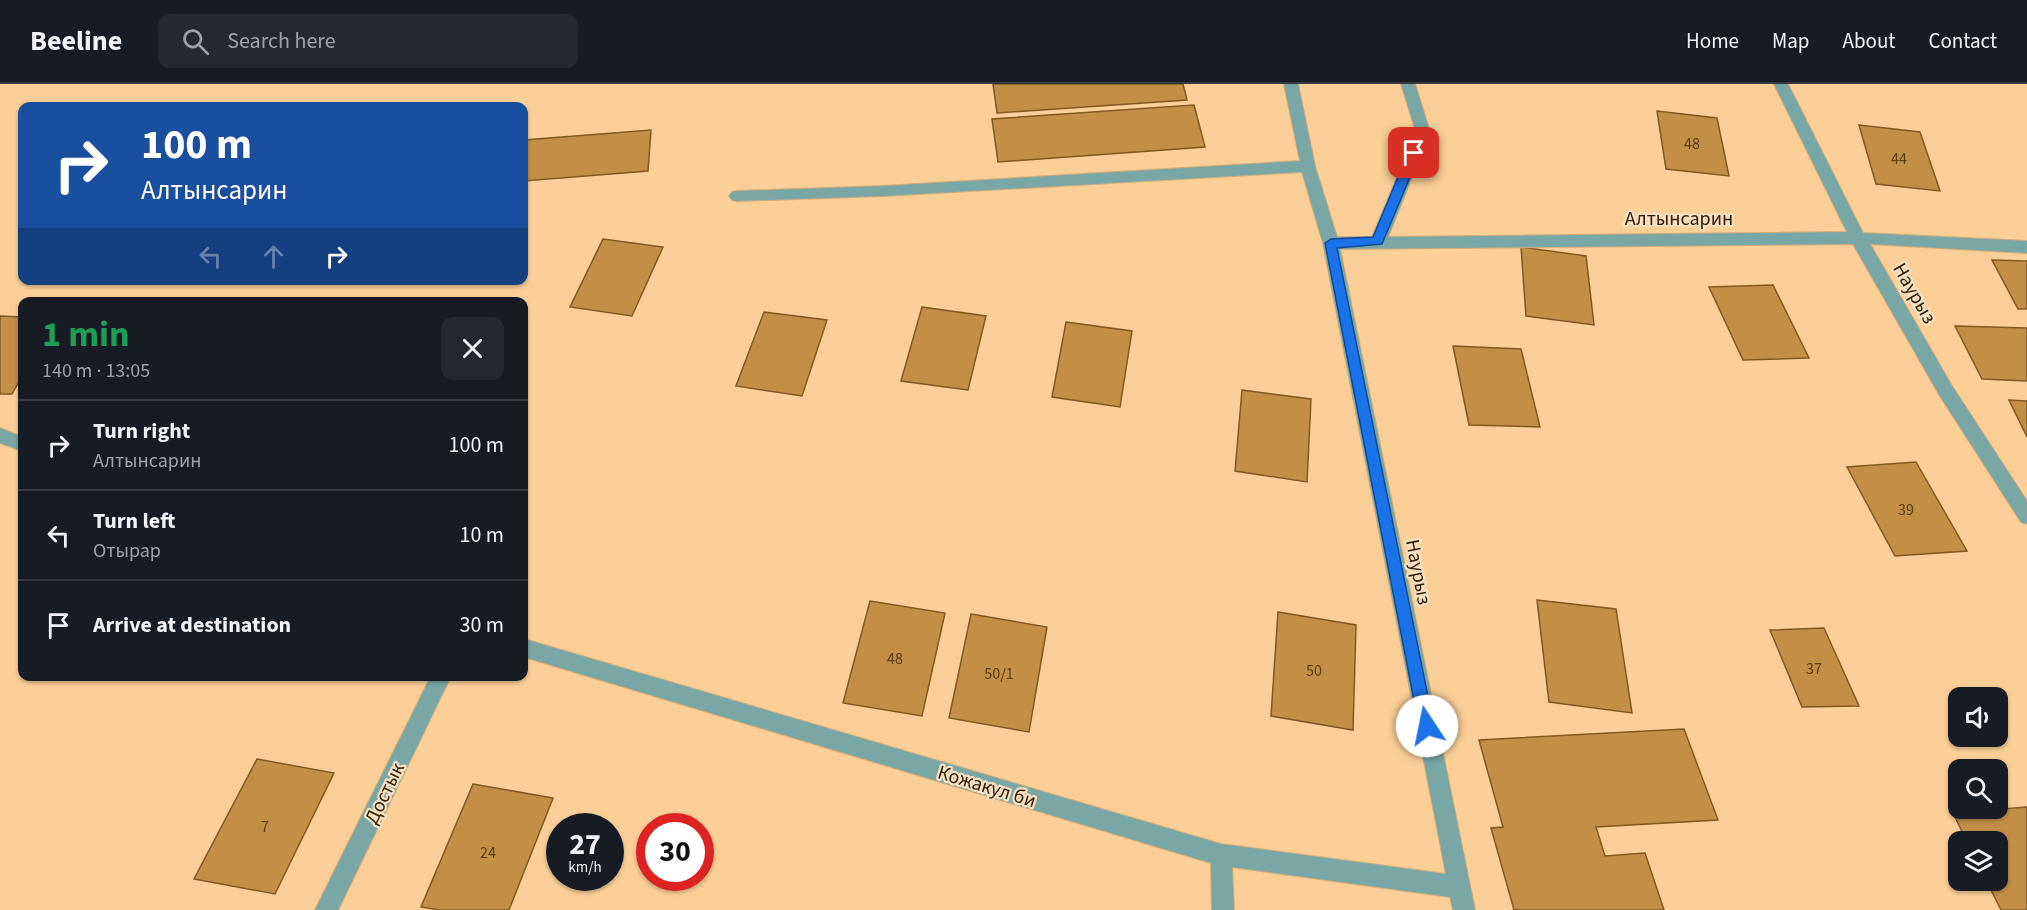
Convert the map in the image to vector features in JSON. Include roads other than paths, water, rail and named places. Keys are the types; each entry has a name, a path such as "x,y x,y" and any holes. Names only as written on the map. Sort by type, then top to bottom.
{"street":[{"name":"Наурыз","path":"1291,84 1308,166 1331,243 1464,910"},
{"path":"1378,241 1423,132 1408,84"},
{"name":"Наурыз","path":"1781,84 1857,238 1946,391 2027,516"},
{"path":"737,196 883,191 1308,166"},
{"name":"Алтынсарин","path":"1331,243 1857,238 2027,247"},
{"path":"0,435 18,442"},
{"name":"Кожакул би","path":"528,649 1221,855 1459,887"},
{"name":"Достык","path":"326,910 439,681"},
{"path":"1221,855 1224,910"}]}
